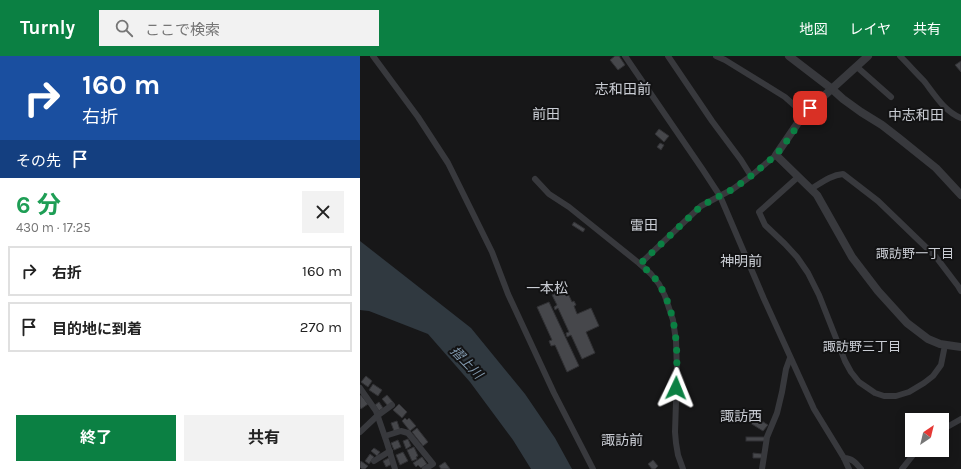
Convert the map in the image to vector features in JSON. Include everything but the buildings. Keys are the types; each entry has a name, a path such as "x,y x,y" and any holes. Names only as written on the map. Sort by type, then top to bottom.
{"street":[{"path":"373,56 418,117 448,162 492,252 508,294 554,393 593,469"},
{"path":"625,56 704,170 720,196 790,358 814,409 844,458 849,469"},
{"path":"668,56 712,121 742,160 751,176"},
{"path":"716,56 785,97 804,114"},
{"path":"789,56 843,99 882,125 918,153 936,168 961,195"},
{"path":"640,264 701,206 733,189 776,155 792,134 804,114 868,56"},
{"path":"900,56 924,82 944,108 961,118"},
{"path":"857,67 891,97"},
{"path":"776,155 817,195 852,257 878,291 906,323 928,339 940,344 961,347"},
{"path":"811,189 827,179 838,174 843,174 878,200 931,252 961,291"},
{"path":"798,177 759,212 765,225 797,256 808,272 819,295 845,361 859,382 875,393 884,396 896,396 909,392 924,384 933,376 941,365 945,345"},
{"path":"536,179 549,194 570,206 652,274 659,284 665,296 673,320 676,341 675,432 678,455 683,469"},
{"path":"762,469 767,437 777,413 786,369 790,358"},
{"path":"360,389 371,403 378,416 395,469"},
{"path":"360,432 392,404"},
{"path":"949,426 961,419"},
{"path":"385,436 401,431 408,433 433,464 432,467 425,469"},
{"path":"374,461 390,451"},
{"path":"902,469 911,457"},
{"path":"844,458 848,458 853,461 862,469"}],"water":[{"name":"摺上川","path":"360,241 471,328 525,394 555,438 572,469 531,469 513,440 470,382 428,334 369,311 360,310"}],"district":[{"name":"志和田前","path":"623,89"},
{"name":"前田","path":"546,114"},
{"name":"中志和田","path":"916,115"},
{"name":"雷田","path":"644,225"},
{"name":"諏訪野一丁目","path":"915,253"},
{"name":"神明前","path":"741,261"},
{"name":"一本松","path":"547,288"},
{"name":"諏訪野三丁目","path":"862,346"},
{"name":"諏訪西","path":"741,416"},
{"name":"諏訪前","path":"622,440"}],"route":[{"path":"676,388 676,341 673,320 665,296 659,284 652,274 640,264 701,206 733,189 776,155 792,134 804,114 810,108"}]}
